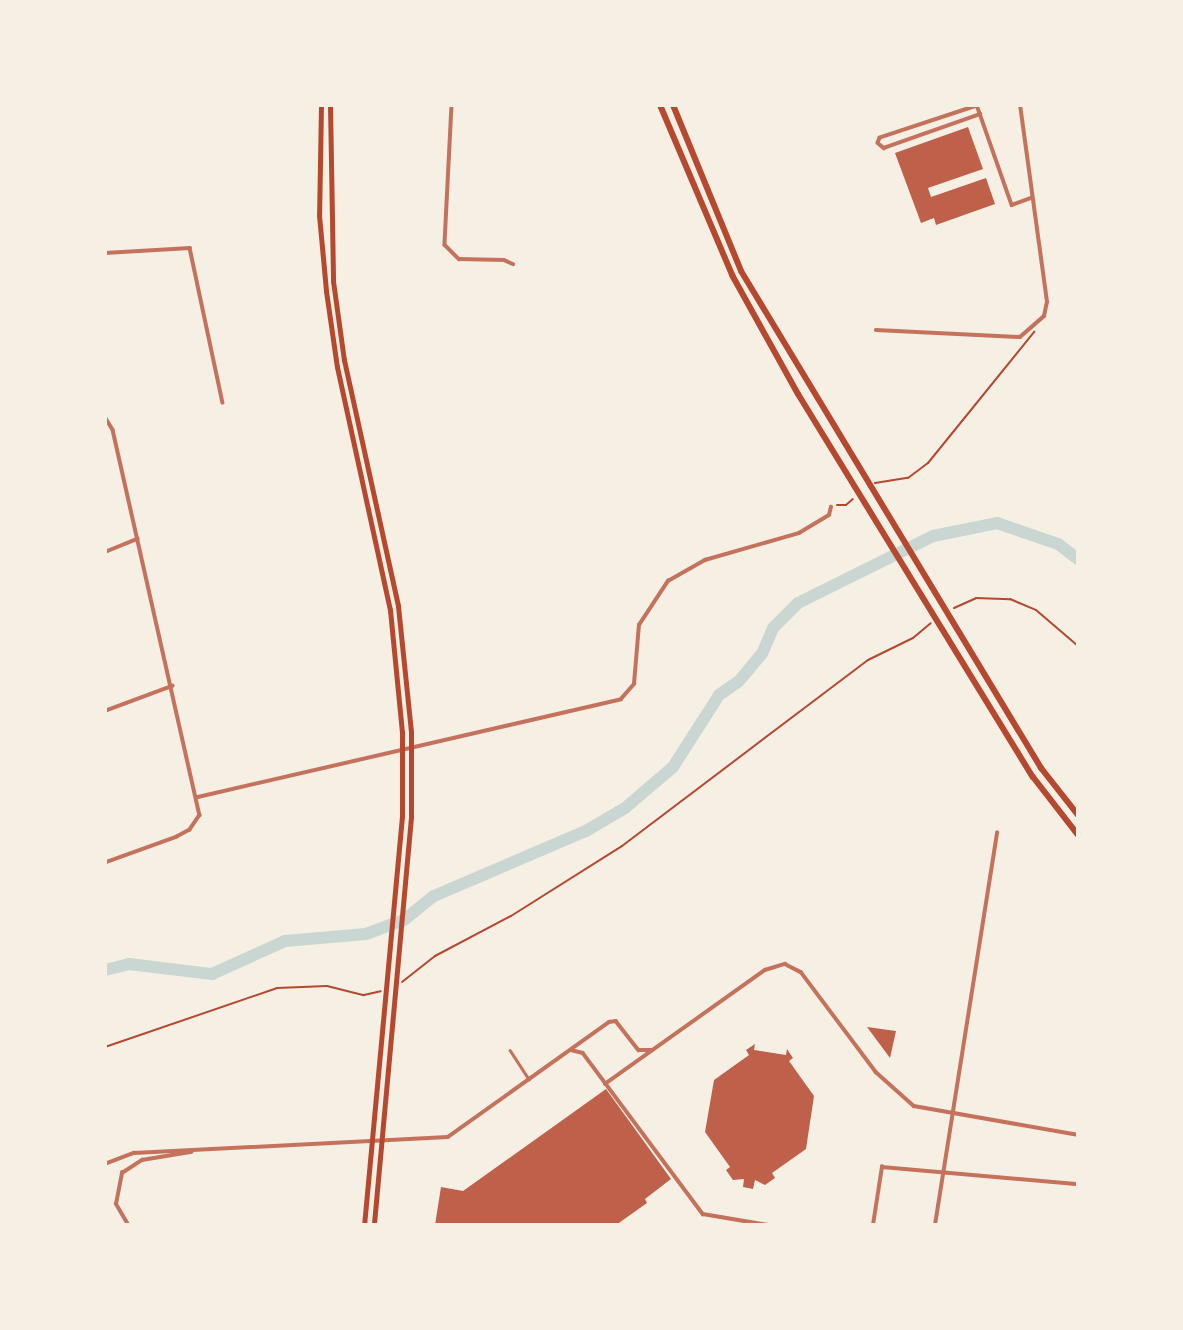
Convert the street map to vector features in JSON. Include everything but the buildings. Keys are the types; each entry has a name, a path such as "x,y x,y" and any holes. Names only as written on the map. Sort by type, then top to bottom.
{"highway":[{"path":"660,105 732,275 798,394 946,630 1033,777 1078,835"},
{"path":"673,105 741,271 1041,768 1078,815"}],"main road":[{"path":"321,105 319,215 326,291 337,367 390,610 402,732 402,816 365,1225"},
{"path":"330,105 333,281 344,360 398,606 411,732 411,817 374,1225"}],"street":[{"path":"452,105 446,245 458,259 504,260 513,264"},
{"path":"980,114 884,148 878,143 880,138 977,105 1012,205 1031,198"},
{"path":"876,330 1020,337 1037,324 1047,302 1020,105"},
{"path":"105,253 190,248 223,403"},
{"path":"105,417 113,430 200,815 190,830 105,863"},
{"path":"198,797 621,699 634,684 639,625 668,581 705,561 799,533 829,516 831,507"},
{"path":"105,552 138,540"},
{"path":"105,711 172,686"},
{"path":"935,1225 997,833"},
{"path":"605,1084 765,970 785,964 809,981 876,1072 915,1106 952,1116 1078,1135"},
{"path":"105,1164 134,1153 448,1137 612,1021 639,1050 652,1050"},
{"path":"569,1050 580,1049 703,1214 768,1225"},
{"path":"510,1050 529,1080"},
{"path":"128,1225 116,1204 122,1173 142,1160 197,1151"},
{"path":"873,1225 882,1167 1078,1184"}],"path":[{"path":"883,479 908,478 928,463 1030,339 1037,324"},
{"path":"831,507 846,505"},
{"path":"946,614 976,598 1010,599 1036,610 1078,646"},
{"path":"398,985 435,956 469,941 622,846 868,660 913,638 936,620"},
{"path":"105,1047 277,988 327,986 364,995 392,988"}],"waterway":[{"path":"105,970 129,964 212,974 285,941 366,934 404,920 434,896 586,831 625,808 673,767 719,695 739,681 762,654 773,628 798,603 933,536 997,523 1058,544 1078,559"}]}
